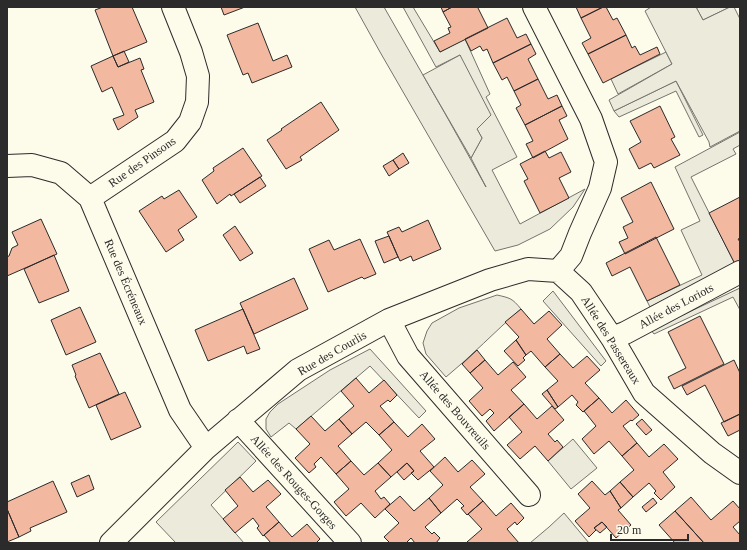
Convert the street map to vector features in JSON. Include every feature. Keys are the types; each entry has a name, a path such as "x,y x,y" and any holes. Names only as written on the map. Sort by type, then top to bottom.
{"street":[{"name":"Rue des Pinsons","path":"90,198 175,141 190,122 197,102 198,76 191,52 173,7"},
{"path":"534,7 591,119 606,162 600,188 571,256 558,271"},
{"name":"Rue des Écréneaux","path":"7,166 32,165 61,173 90,198 180,410 206,448"},
{"name":"Rue des Courlis","path":"111,543 206,448 298,370 389,320 490,280 530,269 558,271"},
{"name":"Allée des Passereaux","path":"558,271 581,292 612,338 644,393 712,452 740,473"},
{"name":"Allée des Loriots","path":"612,338 625,333 740,272"},
{"name":"Allée des Bouvreuils","path":"389,320 408,356 528,495"},
{"name":"Allée des Rouges-Gorges","path":"238,420 350,543"}],"shaded area":[{"path":"355,7 384,7 486,187 471,158 482,138 477,129 460,55 436,67 403,7 413,7 440,52 465,39 490,94 486,97 517,157 492,170 520,224 585,189 573,207 550,229 518,245 495,251"},
{"path":"651,7 696,7 703,20 730,7 734,7 740,19 740,131 710,147 709,142 676,81 614,111 609,100 672,64 645,11"},
{"path":"696,7 730,7 703,20"},
{"path":"666,52 672,64 618,94 611,79"},
{"path":"460,55 491,115 477,129 482,138 471,158 423,75"},
{"path":"676,81 703,135 699,137 676,91 619,117 614,111"},
{"path":"740,132 740,145 733,149 736,154 691,177 735,264 650,307 647,301 702,275 681,230 700,221 675,167"},
{"path":"740,288 740,310 733,297 654,334 651,330"},
{"path":"553,291 606,361 601,366 543,301"},
{"path":"497,295 510,299 521,309 446,377 426,354 423,343 427,331 432,323 459,308"},
{"path":"370,349 426,411 419,418 370,366 296,429 289,423 271,437 266,429 266,419 270,412 278,404 330,370"},
{"path":"573,439 597,468 571,489 548,461"},
{"path":"238,442 256,461 211,505 244,543 176,543 156,522"},
{"path":"564,513 589,543 530,543 549,527"}],"building":[{"path":"103,7 132,7 147,42 113,56 95,10"},
{"path":"221,7 245,7 224,15"},
{"path":"441,7 452,7 443,12"},
{"path":"452,7 479,7 478,8 488,28 440,52 434,41 450,33 448,28 451,27 443,12"},
{"path":"576,7 603,7 581,18"},
{"path":"603,7 606,7 613,20 617,18 626,35 588,54 582,43 591,38 581,18"},
{"path":"507,18 517,38 526,34 531,44 493,63 487,49 483,51 480,46 471,51 465,39"},
{"path":"258,23 273,61 287,55 292,67 252,83 248,73 243,75 227,35"},
{"path":"626,35 632,48 635,46 640,55 657,47 660,54 603,83 588,54"},
{"path":"531,44 536,54 528,59 538,79 514,91 507,77 502,80 493,63"},
{"path":"124,51 129,62 118,67 113,56"},
{"path":"113,56 118,67 140,58 144,69 141,70 154,102 135,110 138,117 118,130 113,119 124,115 112,87 102,92 91,66"},
{"path":"538,79 548,99 557,95 562,106 525,125 516,108 521,105 514,91"},
{"path":"321,102 339,130 300,157 302,160 286,169 267,140"},
{"path":"562,106 567,116 559,120 568,139 533,158 526,144 533,141 525,125"},
{"path":"660,106 675,137 671,139 680,155 654,168 651,163 639,169 629,149 641,142 630,121"},
{"path":"243,148 262,176 231,196 230,194 217,204 202,180 214,171 213,168"},
{"path":"545,151 549,158 561,152 571,172 559,178 569,198 540,213 524,181 528,179 520,164"},
{"path":"403,153 409,163 399,169 393,160"},
{"path":"393,160 399,169 389,176 383,166"},
{"path":"260,177 266,186 240,203 234,194"},
{"path":"651,182 674,229 625,254 619,242 628,238 623,227 633,222 621,198"},
{"path":"179,190 197,217 178,230 184,240 166,252 139,211 162,196 164,199"},
{"path":"740,197 740,238 738,239 740,242 740,261 735,264 709,213"},
{"path":"41,219 57,254 7,276 7,257 9,256 12,248 18,245 12,232"},
{"path":"428,220 441,249 413,261 411,256 400,261 387,232 399,227 402,232"},
{"path":"235,226 253,253 240,261 223,235"},
{"path":"389,236 398,257 384,263 375,241"},
{"path":"656,237 680,285 647,301 630,267 612,276 606,263"},
{"path":"360,239 376,274 364,279 362,277 328,292 309,249 329,240 334,250"},
{"path":"54,255 69,291 39,303 24,269"},
{"path":"294,278 308,309 254,334 240,303"},
{"path":"80,307 96,342 66,355 51,320"},
{"path":"243,309 260,349 247,354 244,346 208,361 195,330"},
{"path":"521,309 534,324 549,311 562,325 547,339 560,354 545,367 531,351 526,355 516,340 519,337 505,322"},
{"path":"700,316 724,364 674,389 668,377 686,368 668,332"},
{"path":"516,340 526,355 523,358 525,360 518,366 504,351"},
{"path":"477,350 485,360 470,373 462,364"},
{"path":"100,353 119,394 89,408 75,376 76,375 72,365"},
{"path":"560,354 573,368 587,356 600,370 585,383 599,398 583,412 576,405 578,402 572,395 558,407 547,390 558,381 545,367"},
{"path":"485,360 498,375 513,362 526,377 511,390 524,404 494,431 486,421 494,413 490,409 482,416 469,401 483,388 470,373"},
{"path":"734,360 740,373 740,414 724,422 705,385 687,395 682,386"},
{"path":"356,378 369,393 384,380 397,395 390,402 388,400 380,406 394,422 379,435 366,422 352,434 339,419 354,406 341,391"},
{"path":"547,390 558,407 555,409 542,394"},
{"path":"125,392 141,427 111,440 96,405"},
{"path":"599,398 612,413 626,400 639,415 623,426 637,443 622,456 609,441 594,454 582,439 596,426 584,411"},
{"path":"524,404 537,419 552,406 564,420 548,434 555,442 557,440 563,447 548,461 535,446 520,459 507,445 522,432 509,417"},
{"path":"740,414 740,430 728,436 721,423"},
{"path":"311,416 325,431 339,419 352,434 338,446 351,461 336,474 321,457 314,464 316,467 309,473 295,458 310,444 296,429"},
{"path":"642,419 652,430 646,435 636,424"},
{"path":"394,422 408,437 422,424 435,439 420,451 434,467 418,480 411,473 414,471 407,463 391,477 378,463 392,450 379,435"},
{"path":"637,443 649,457 664,444 678,459 663,472 675,487 661,500 654,493 656,491 649,483 633,497 620,482 634,470 622,456"},
{"path":"445,457 458,472 472,460 485,474 470,487 483,501 467,515 461,508 464,506 457,499 441,513 429,498 443,485 430,471"},
{"path":"351,461 364,475 378,463 391,477 375,491 381,499 384,497 390,504 375,518 361,503 346,516 334,502 349,489 336,474"},
{"path":"407,463 414,471 404,480 397,472"},
{"path":"89,475 94,489 77,497 71,483"},
{"path":"240,477 253,492 268,480 281,494 266,507 279,522 263,536 257,528 259,526 253,518 235,533 223,519 238,506 225,490"},
{"path":"53,481 67,512 30,528 31,531 19,537 7,509 7,502"},
{"path":"592,481 605,495 610,491 621,508 618,510 631,525 616,538 602,522 594,528 596,530 589,537 575,521 590,508 578,494"},
{"path":"620,482 633,497 621,508 610,491"},
{"path":"400,496 414,511 429,498 441,513 425,527 432,534 434,532 440,538 436,543 415,543 411,538 406,543 390,543 384,537 399,523 385,509"},
{"path":"691,497 711,520 733,501 740,509 740,521 733,527 740,535 740,543 704,543 675,511"},
{"path":"653,498 657,503 646,512 642,507"},
{"path":"483,501 496,516 511,503 524,518 517,525 515,522 507,529 519,543 467,542 482,529 468,514"},
{"path":"7,509 19,537 7,542"},
{"path":"675,511 704,543 675,543 659,525"},
{"path":"279,522 292,537 307,524 320,539 316,543 271,543 264,535"},
{"path":"602,522 607,527 600,533 594,528"}]}
